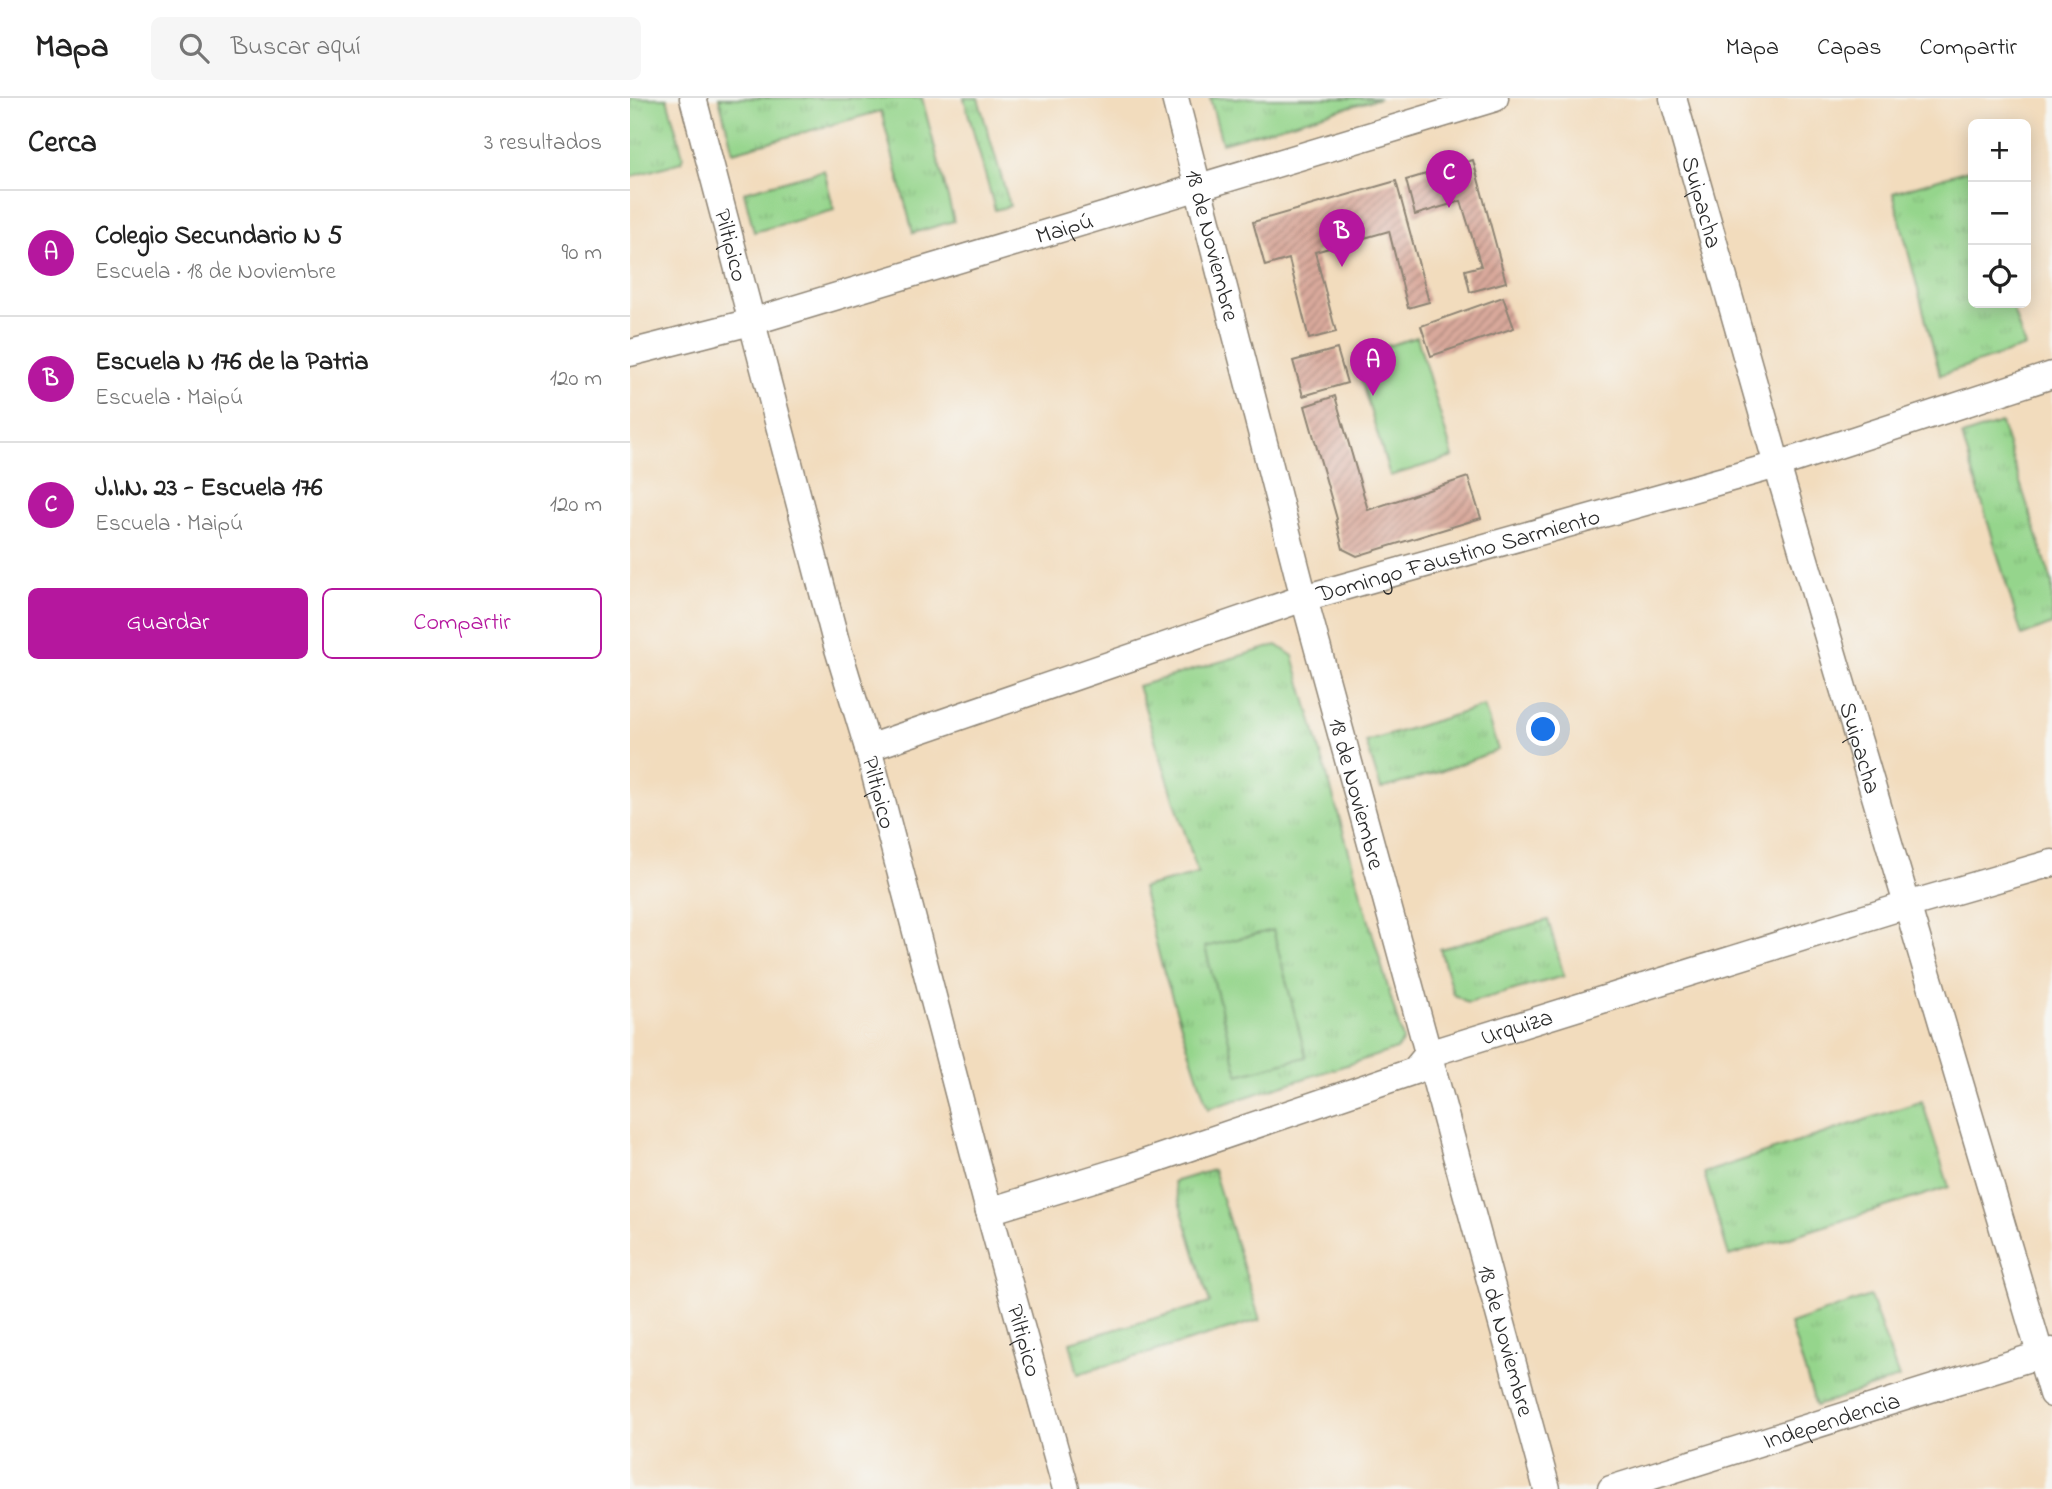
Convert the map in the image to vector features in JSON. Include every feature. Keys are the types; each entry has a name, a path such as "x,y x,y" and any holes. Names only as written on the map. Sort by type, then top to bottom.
{"street":[{"name":"Piltipico","path":"693,98 836,642 868,748 989,1211 1066,1489"},
{"name":"18 de Noviembre","path":"1175,98 1304,598 1547,1489"},
{"name":"Maipú","path":"630,353 751,321 1494,98"},
{"name":"Suipacha","path":"1673,98 1777,465 1907,905 2047,1352 2052,1394"},
{"name":"Domingo Faustino Sarmiento","path":"868,748 1304,598 1777,465 2052,375"},
{"name":"Urquiza","path":"989,1211 1129,1168 1414,1070 1428,1054 1907,905 2052,863"},
{"name":"Independencia","path":"1611,1489 2047,1352"}],"green space":[{"path":"630,98 667,98 683,156 681,162 630,177"},
{"path":"719,98 922,98 954,221 913,233 881,111 733,152"},
{"path":"964,98 978,98 1010,206 995,210"},
{"path":"1210,98 1380,98 1222,143"},
{"path":"824,170 834,210 754,232 744,192"},
{"path":"1968,170 1968,308 2013,308 2025,347 1940,375 1893,193"},
{"path":"1417,337 1453,457 1390,476 1354,356"},
{"path":"2001,423 2052,582 2052,624 2022,636 1962,436"},
{"path":"1277,645 1293,656 1403,1040 1397,1049 1208,1109 1161,963 1142,888 1198,874 1138,686"},
{"path":"1484,706 1498,750 1442,771 1381,789 1366,742"},
{"path":"1548,920 1564,976 1468,1003 1453,994 1440,949"},
{"path":"1273,930 1306,1057 1238,1075 1205,947"},
{"path":"1922,1101 1949,1187 1729,1256 1704,1173"},
{"path":"1213,1170 1260,1320 1078,1374 1070,1342 1210,1303 1173,1182"},
{"path":"1870,1296 1899,1378 1816,1406 1790,1324"}],"building":[{"path":"1473,160 1506,282 1470,292 1465,270 1481,266 1461,201 1415,215 1406,180"},
{"path":"1396,181 1429,302 1408,308 1389,231 1315,252 1336,332 1309,339 1289,259 1265,266 1253,222"},
{"path":"1503,297 1514,328 1431,356 1421,326"},
{"path":"1337,349 1347,383 1303,396 1293,361"},
{"path":"1335,396 1368,510 1468,477 1481,518 1357,556 1343,549 1305,406"}],"place":[{"name":"J.I.N. 23 - Escuela 176","path":"1449,208"},
{"name":"Escuela N 176 de la Patria","path":"1342,267"},
{"name":"Colegio Secundario N 5","path":"1373,396"}]}
